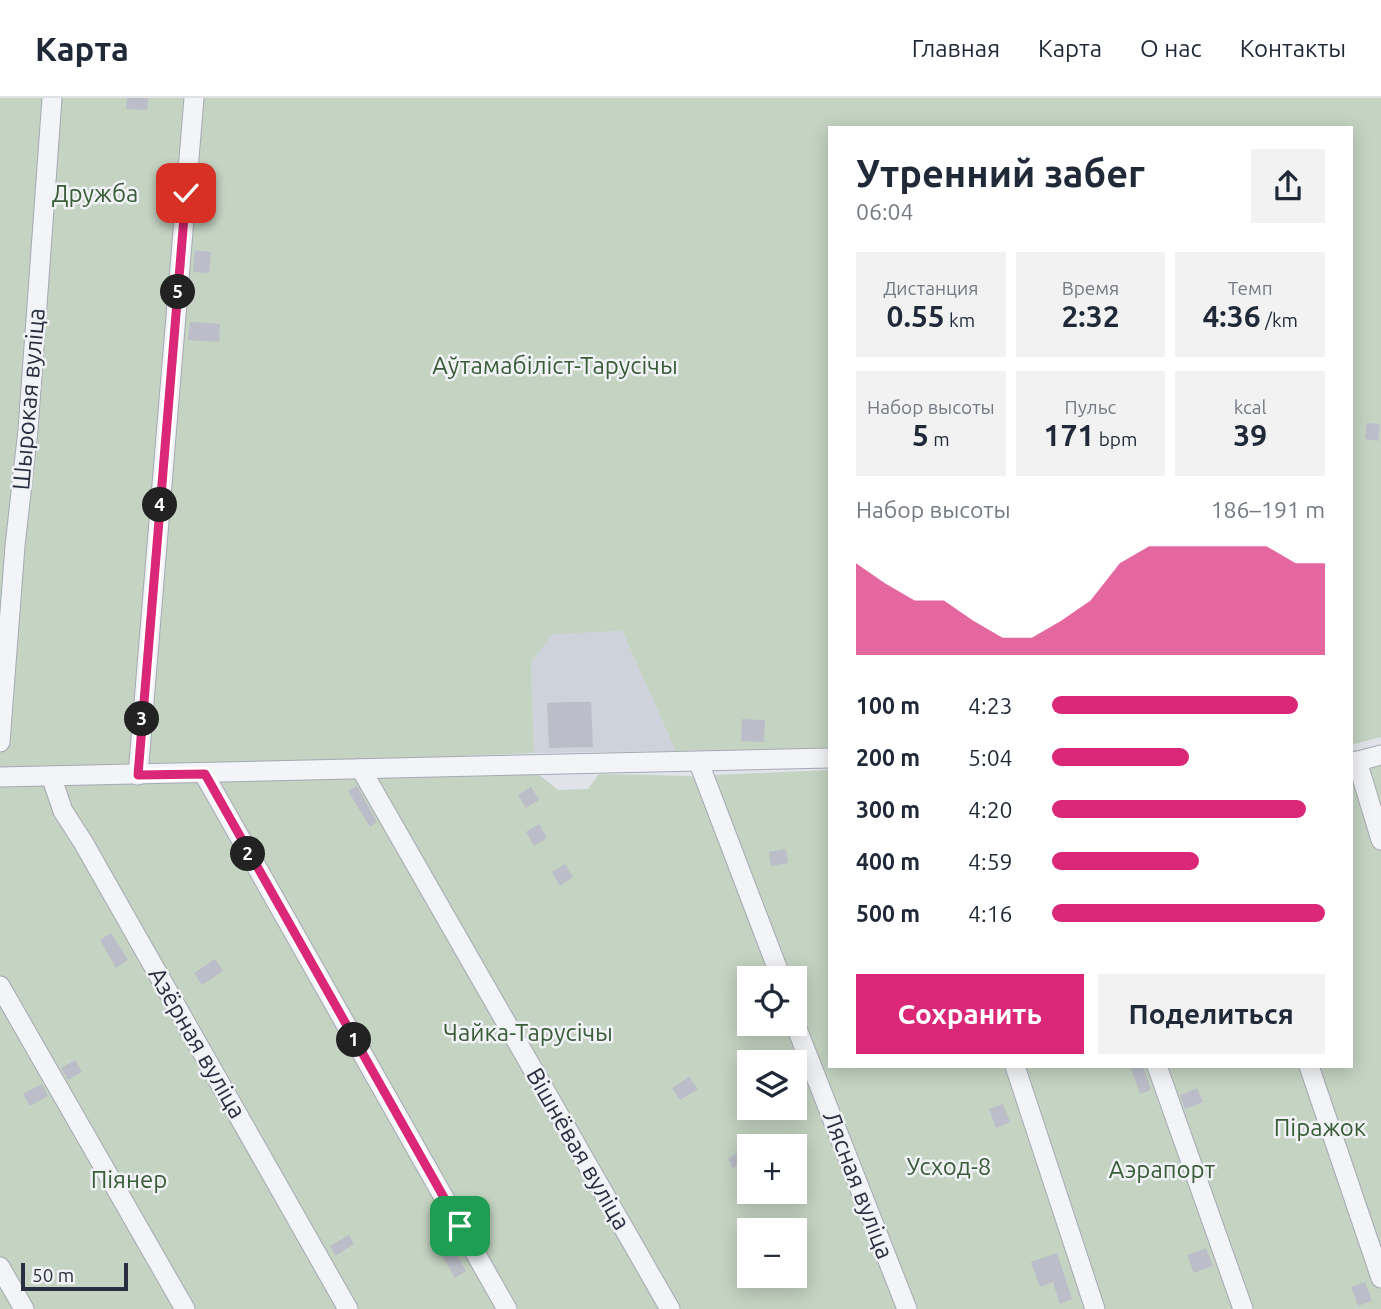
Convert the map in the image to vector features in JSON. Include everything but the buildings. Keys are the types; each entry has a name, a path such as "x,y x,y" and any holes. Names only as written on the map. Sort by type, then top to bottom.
{"street":[{"name":"Шырокая вуліца","path":"0,742 15,546 28,430 52,98"},
{"path":"138,775 194,98"},
{"path":"1381,755 1354,762 1381,840"},
{"path":"0,777 828,758"},
{"path":"699,763 776,966"},
{"name":"Вішнёвая вуліца","path":"360,769 670,1309"},
{"path":"205,774 507,1309"},
{"name":"Азёрная вуліца","path":"51,776 63,811 97,866 348,1309"},
{"path":"0,986 185,1309"},
{"name":"Лясная вуліца","path":"800,1036 907,1309"},
{"path":"1015,1068 1095,1309"},
{"path":"1158,1068 1243,1309"},
{"path":"1310,1068 1381,1278"},
{"path":"0,1267 24,1309"}],"shaded area":[{"path":"622,631 676,751 534,753 531,663 552,633"}],"green space":[{"path":"0,98 1381,98 1381,737 1353,744 1353,126 828,126 828,748 676,751 622,631 552,634 531,663 534,753 266,764 0,768"},
{"path":"1381,760 1381,1309 0,1309 0,786 538,774 558,790 588,789 599,774 693,776 828,770 828,1068 1353,1068 1353,767"}],"route":[{"path":"186,193 138,775 205,774 216,798 460,1226"}],"park label":[{"name":"Дружба","path":"95,194"},
{"name":"Аўтамабіліст-Тарусічы","path":"555,366"},
{"name":"Чайка-Тарусічы","path":"528,1033"},
{"name":"Піражок","path":"1320,1128"},
{"name":"Усход-8","path":"949,1167"},
{"name":"Аэрапорт","path":"1162,1170"},
{"name":"Піянер","path":"129,1180"}]}
